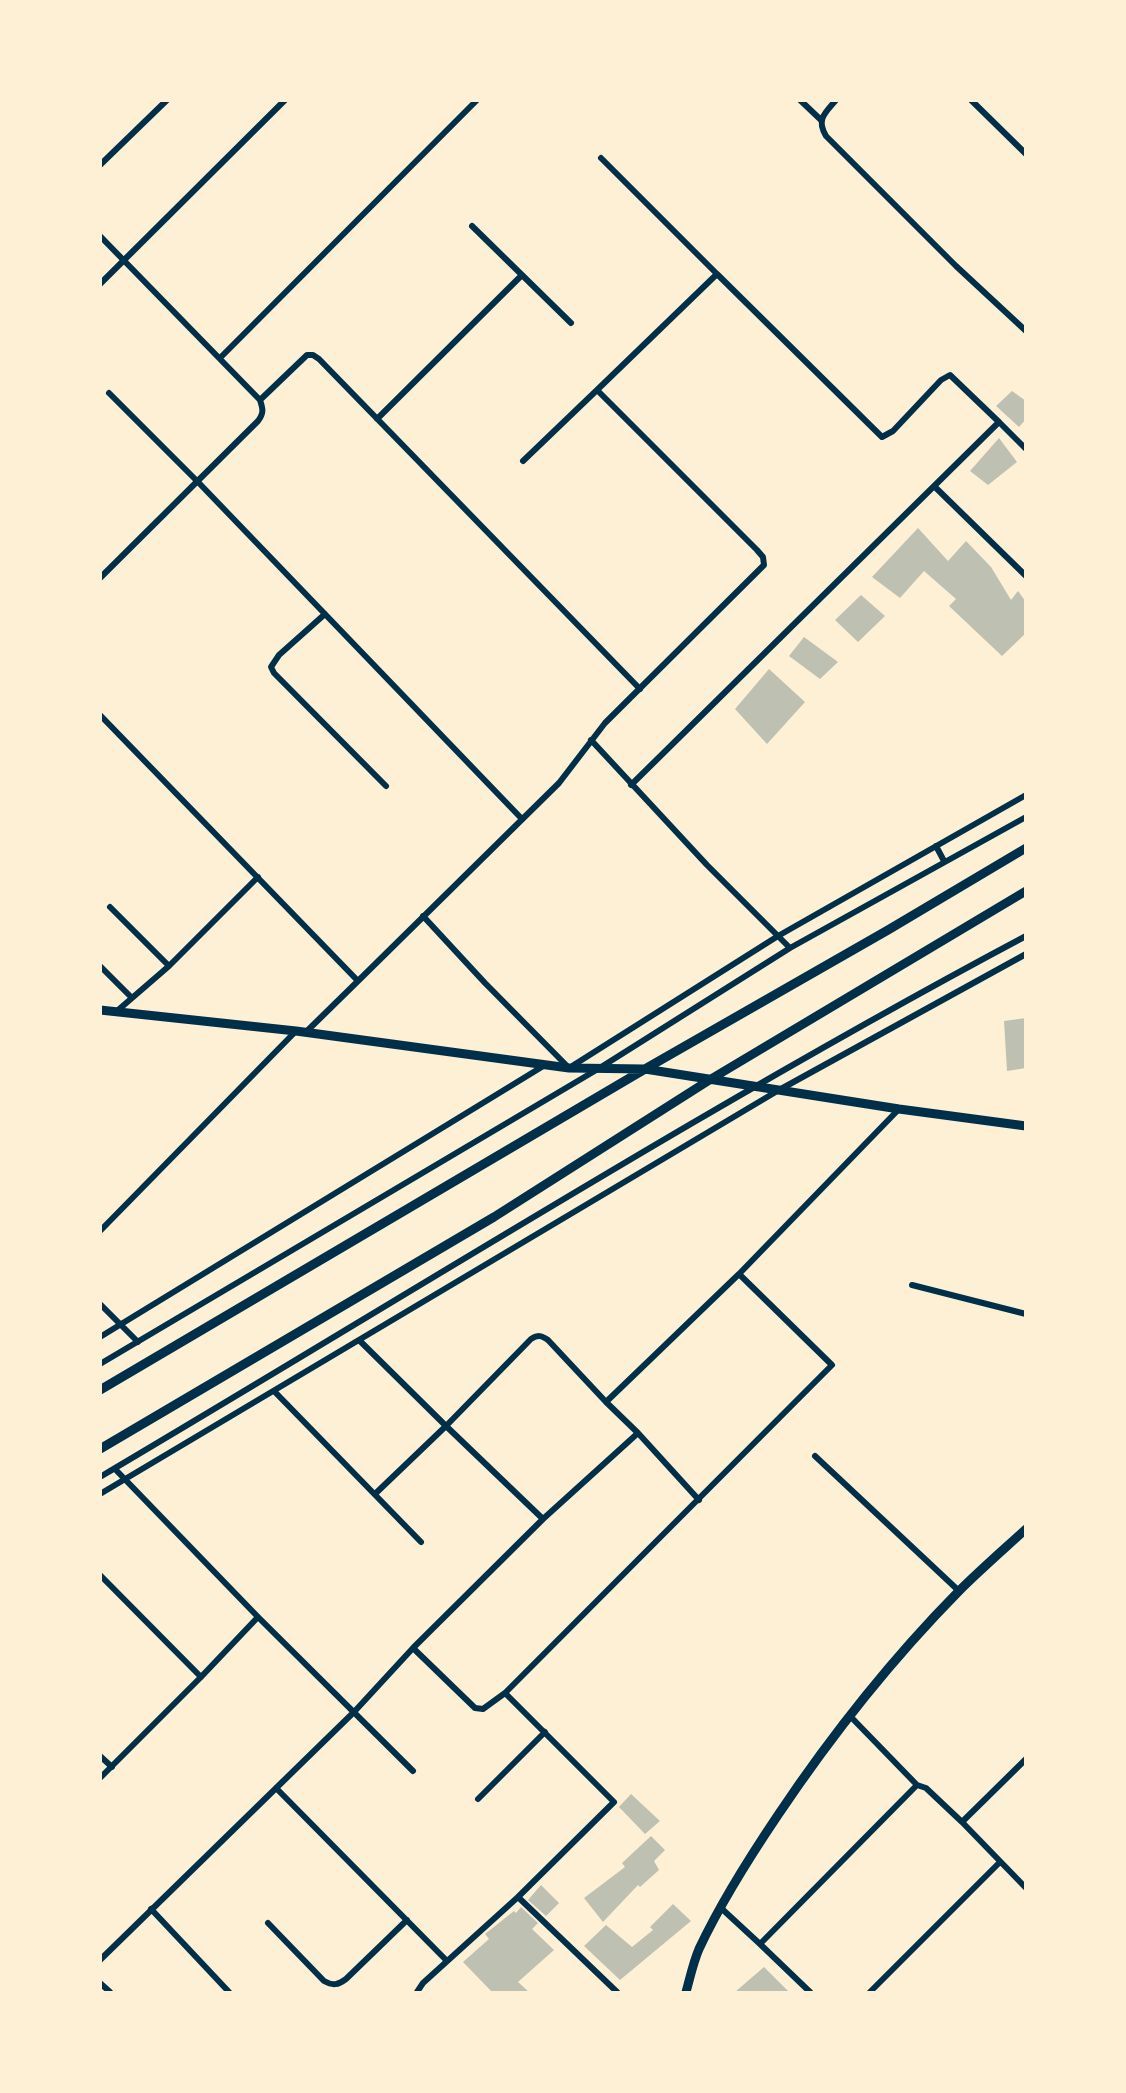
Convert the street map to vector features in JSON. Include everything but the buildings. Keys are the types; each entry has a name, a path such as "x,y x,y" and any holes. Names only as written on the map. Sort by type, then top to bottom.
{"street":[{"path":"100,165 167,100"},
{"path":"100,284 285,100"},
{"path":"220,358 477,100"},
{"path":"800,100 821,120"},
{"path":"836,100 821,120 821,128 826,136 956,266 1026,332"},
{"path":"971,100 1026,154"},
{"path":"601,158 882,437 893,431 940,380 950,375 1026,449"},
{"path":"472,226 571,323"},
{"path":"100,236 260,400 263,409 258,421 100,578"},
{"path":"523,461 717,274"},
{"path":"377,419 522,275"},
{"path":"260,400 307,355 313,355 640,689"},
{"path":"100,1231 301,1032 358,981 559,783 591,740 765,565 763,557 757,550 597,390"},
{"path":"109,393 198,482 522,819"},
{"path":"631,785 999,422"},
{"path":"935,487 1026,576"},
{"path":"325,614 279,656 272,667 274,673 386,786"},
{"path":"100,715 358,981"},
{"path":"591,740 631,785 790,948"},
{"path":"569,1068 778,936 1026,795"},
{"path":"100,1364 598,1069 790,948 1026,817"},
{"path":"936,846 944,861"},
{"path":"100,1390 645,1068 888,930 1026,848"},
{"path":"117,1011 169,966 258,877"},
{"path":"100,1449 494,1217 711,1079 1026,891"},
{"path":"110,907 169,966"},
{"path":"423,916 569,1068"},
{"path":"100,1478 354,1324 756,1086 892,1007 1026,936"},
{"path":"100,1494 779,1090 1026,954"},
{"path":"100,966 132,998"},
{"path":"100,1010 301,1032 569,1068 645,1068 899,1109 1026,1126"},
{"path":"100,1337 545,1065"},
{"path":"606,1402 739,1274 899,1109"},
{"path":"413,1648 475,1708 483,1709 505,1693 832,1365 739,1274"},
{"path":"912,1285 1026,1314"},
{"path":"100,1304 138,1342"},
{"path":"376,1493 537,1335 548,1340 699,1500"},
{"path":"360,1341 543,1520"},
{"path":"274,1391 376,1493 421,1542"},
{"path":"100,1960 354,1712 413,1648 543,1520 638,1433"},
{"path":"815,1456 959,1591"},
{"path":"115,1469 258,1617 412,1771"},
{"path":"686,1992 699,1950 746,1864 850,1716 959,1591 1026,1529"},
{"path":"100,1575 201,1677"},
{"path":"100,1778 258,1617"},
{"path":"417,1992 423,1983 518,1897 614,1802 505,1693"},
{"path":"850,1716 916,1785 926,1788 1026,1888"},
{"path":"478,1799 545,1732"},
{"path":"100,1756 112,1767"},
{"path":"962,1822 1026,1759"},
{"path":"760,1944 916,1785"},
{"path":"276,1788 447,1961"},
{"path":"870,1992 999,1862"},
{"path":"518,1897 617,1992"},
{"path":"721,1908 810,1992"},
{"path":"151,1909 229,1992"},
{"path":"267,1923 324,1981 331,1985 339,1984 346,1979 406,1920"},
{"path":"100,1983 110,1992"}]}
